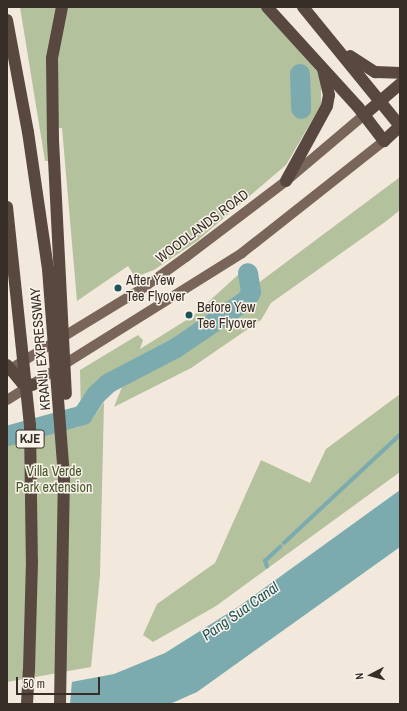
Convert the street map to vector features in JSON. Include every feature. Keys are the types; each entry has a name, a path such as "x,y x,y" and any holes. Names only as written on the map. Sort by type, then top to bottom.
{"highway":[{"path":"62,7 52,58 53,140 66,352 64,475"},
{"path":"267,7 321,65 384,141 400,126 303,7"},
{"name":"KRANJI EXPRESSWAY","path":"7,20 28,132 48,269 64,475 60,704"},
{"path":"326,35 361,65 382,73 400,73"},
{"path":"286,181 326,106 328,83 321,65"},
{"name":"WOODLANDS ROAD","path":"364,115 400,84"},
{"name":"KRANJI EXPRESSWAY","path":"7,207 30,425 32,562 26,704"},
{"path":"8,369 22,383 33,385"}],"main road":[{"name":"WOODLANDS ROAD","path":"8,369 142,288 286,181 364,115"},
{"path":"7,400 242,253 384,141"}],"green space":[{"path":"20,7 261,7 321,76 321,105 286,165 197,241 154,270 135,277 128,266 77,301 62,128 47,128 49,161 45,161"},
{"path":"400,177 400,210 271,303 261,320 191,368 114,407 122,387 184,352 248,308 258,294 257,284"},
{"path":"240,273 243,295 239,302 174,344 96,386 81,412 80,370 138,335 143,340 140,349 193,316"},
{"path":"400,394 400,472 216,606 153,642 143,635 157,604 215,563 261,460 310,483 326,449"},
{"name":"Villa Verde Park extension","path":"104,402 100,575 91,667 7,682 7,443 78,427 91,421"}],"water":[{"name":"Pang Sua Canal","path":"400,490 400,547 197,692 170,704 7,704 7,694 114,674 165,653 238,607"}],"pier":[{"path":"72,681 70,704 7,704 7,692"}],"waterway":[{"path":"300,74 301,109"},
{"path":"7,436 83,415 96,395 109,383 176,348 247,300 251,292 248,273"},
{"path":"284,543 400,435"},
{"path":"267,567 265,561 280,547"}],"place":[{"name":"After Yew Tee Flyover","path":"118,288"},
{"name":"Before Yew Tee Flyover","path":"189,315"}]}
